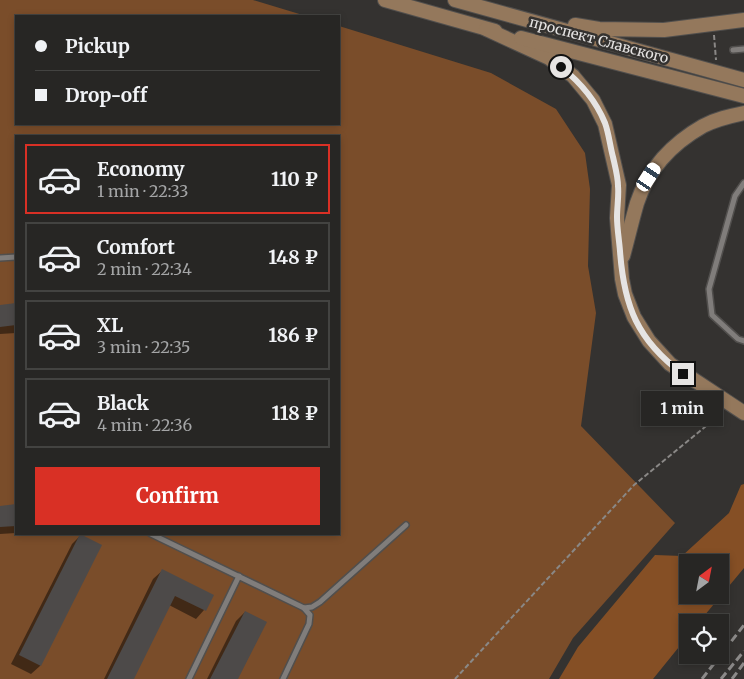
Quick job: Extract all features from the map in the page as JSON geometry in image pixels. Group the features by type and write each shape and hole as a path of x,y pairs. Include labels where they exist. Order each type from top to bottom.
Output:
{"street":[{"name":"проспект Славского","path":"385,0 744,96"},
{"name":"проспект Славского","path":"454,0 744,80"},
{"path":"493,11 599,29 664,30 744,20"},
{"path":"486,28 549,58 573,76 593,100 605,124 618,185 617,218 621,266 625,294 634,317 656,350 670,364 744,413"},
{"path":"621,266 637,202 657,164 687,136 705,125 724,118 744,114"}],"lane":[{"path":"733,50 744,49"},
{"path":"744,183 735,196 709,289 712,315 738,339 744,341"},
{"path":"0,258 15,257"},
{"path":"304,608 312,607 320,602 406,525"},
{"path":"153,535 304,608 310,615 309,624 283,679"},
{"path":"189,679 239,576"}],"path":[{"path":"714,32 717,63"},
{"path":"454,679 634,486 727,408"}],"shaded area":[{"path":"0,0 253,0 303,15 15,15 15,125 340,125 340,26 491,73 556,109 585,153 590,189 588,266 596,313 581,426 675,523 573,638 549,679 0,679"},
{"path":"744,484 744,568 729,586 729,554 684,554 729,513 741,485"},
{"path":"655,555 679,556 679,604 714,604 706,614 679,614 679,647 653,679 559,679 578,647"}],"building":[{"path":"15,303 15,325 0,327 0,305"},
{"path":"15,504 15,526 0,527 0,506"},
{"path":"79,535 102,545 41,666 19,655"},
{"path":"162,569 214,595 206,611 175,596 134,679 107,679"},
{"path":"245,611 267,622 238,679 210,679"}],"railway":[{"path":"702,679 744,625"},
{"path":"721,679 744,651"},
{"path":"732,679 744,663"}],"route":[{"path":"561,67 573,76 593,100 605,124 618,185 617,218 622,279 625,294 634,317 656,350 683,374"}]}
